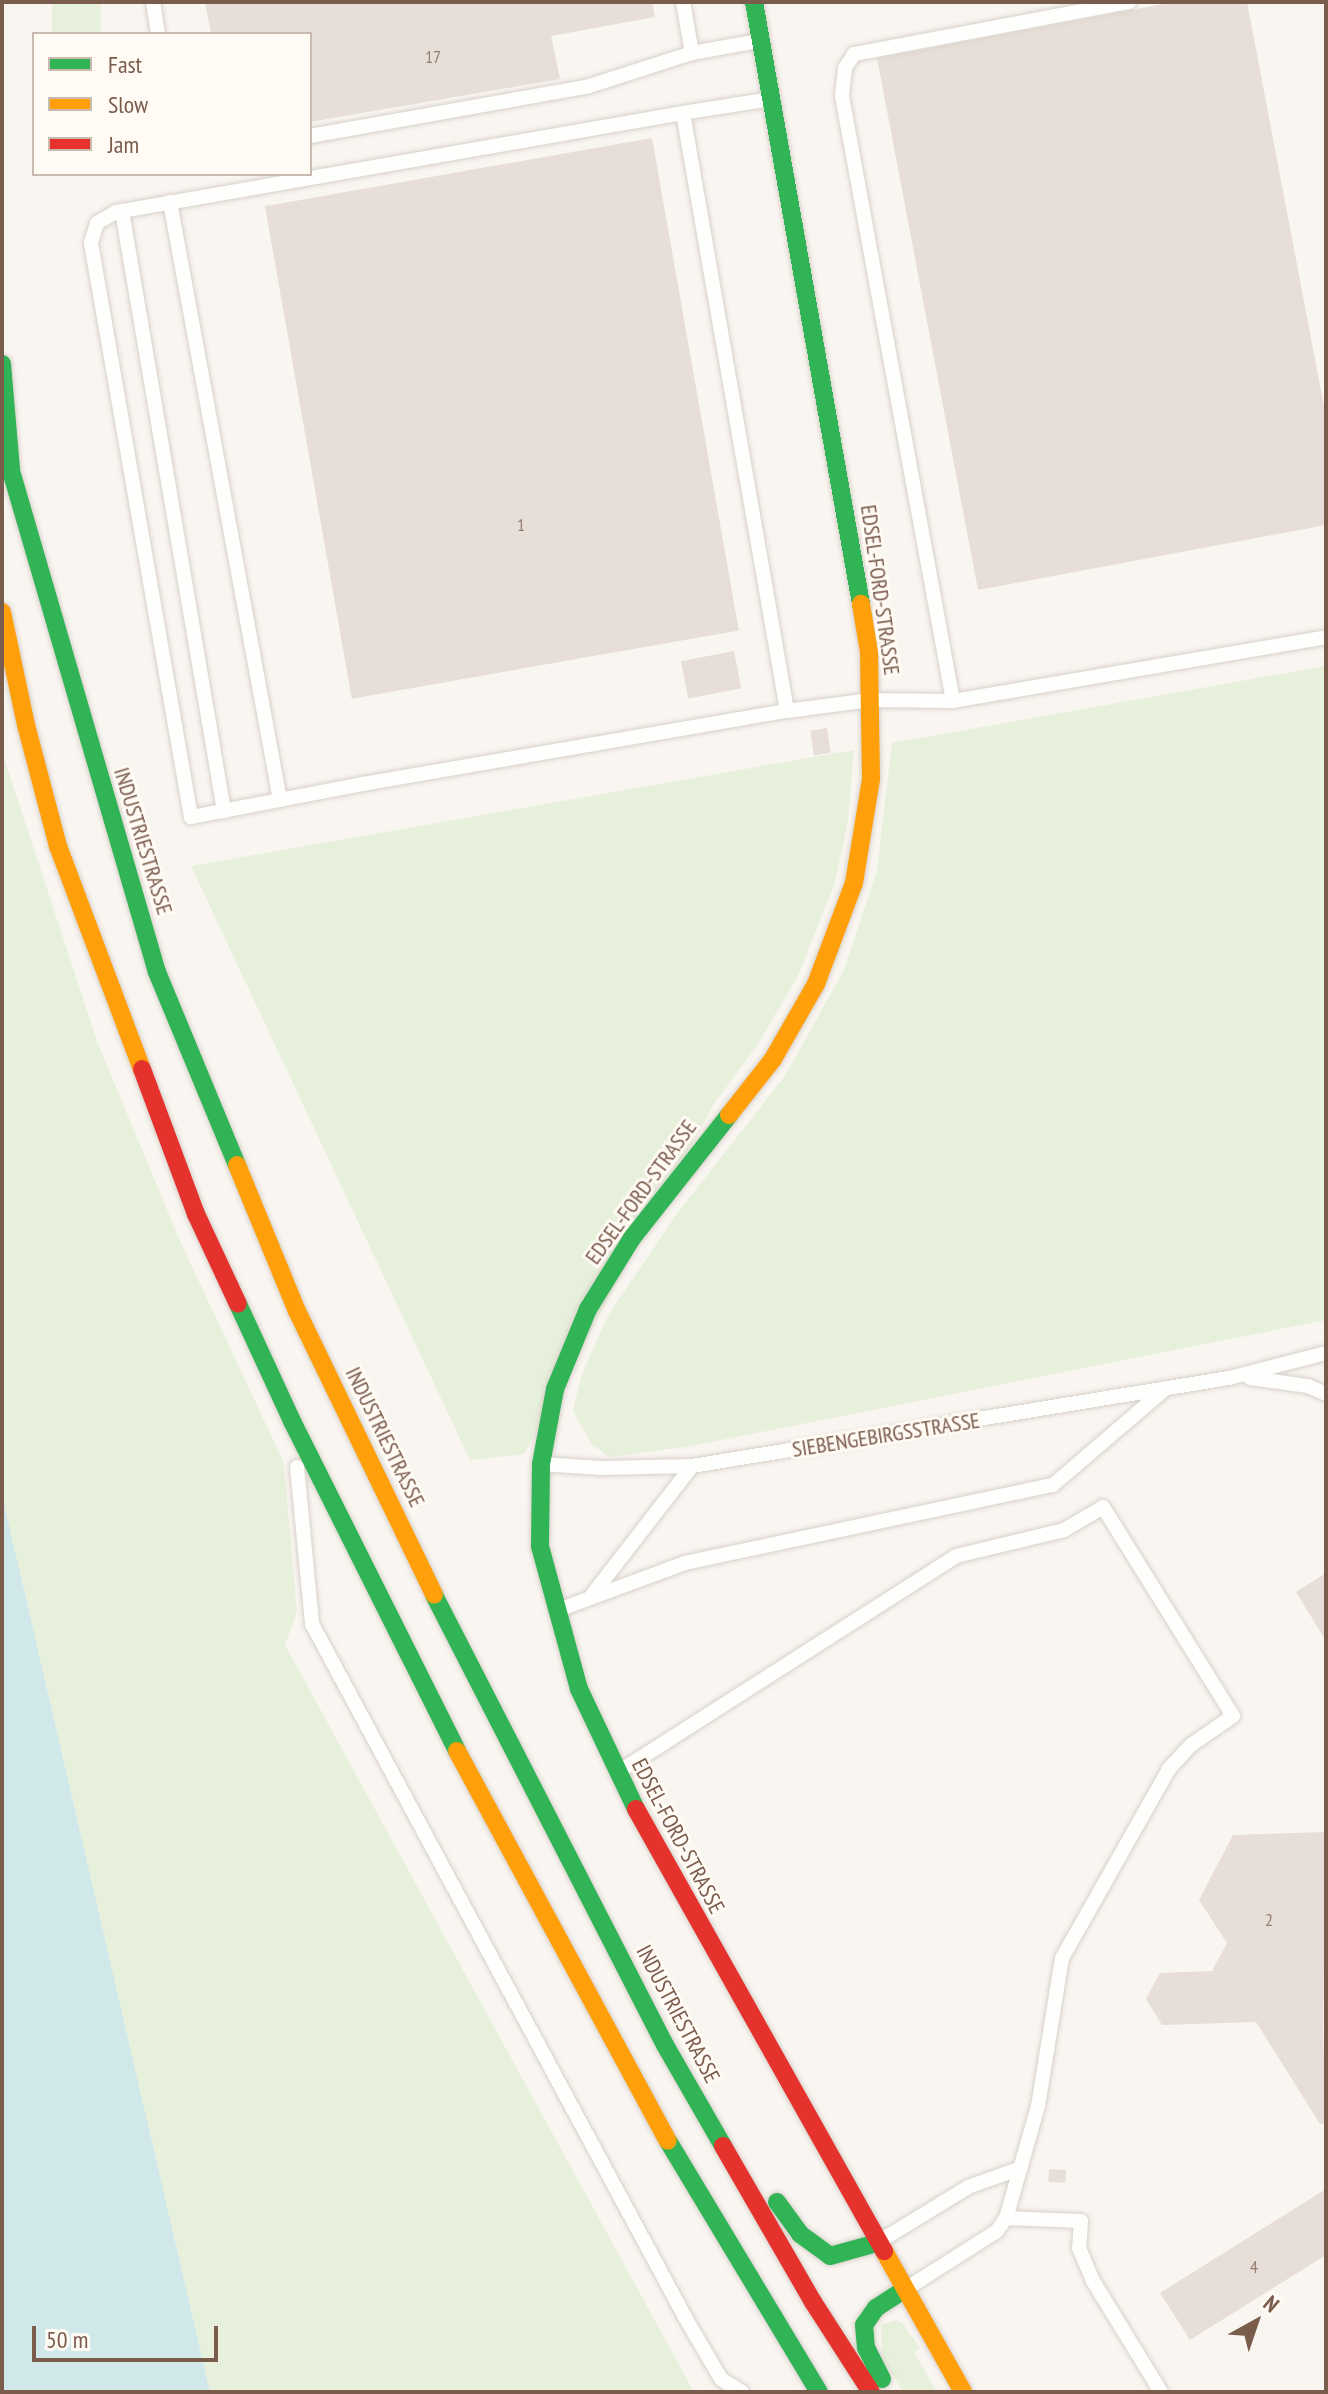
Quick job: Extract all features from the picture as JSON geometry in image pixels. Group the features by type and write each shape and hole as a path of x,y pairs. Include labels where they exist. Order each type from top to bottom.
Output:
{"main road":[{"name":"EDSEL-FORD-STRASSE","path":"754,2 869,652 871,779 854,883 816,984 773,1059 632,1238 588,1309 555,1389 541,1464 540,1546 579,1689 616,1773 963,2392"},
{"path":"2,364 11,477"},
{"name":"INDUSTRIESTRASSE","path":"2,440 157,972 291,1296 455,1639 665,2045 813,2302 871,2392"},
{"path":"2,612 26,725 58,846 196,1214 293,1423 475,1787 652,2114 819,2392"},
{"path":"2,668 26,725"},
{"path":"665,2045 800,2234 830,2256 877,2243"},
{"path":"888,2392 866,2348 864,2325 876,2308 904,2290"}],"lane":[{"path":"153,2 158,32"},
{"path":"683,2 692,53"},
{"path":"953,701 842,96 845,68 854,54 1129,2"},
{"path":"312,136 586,87 692,53 761,40"},
{"path":"772,99 170,202 122,211 97,223 91,243 93,259 191,817 787,711 870,700 953,701 1326,637"},
{"path":"683,113 787,711"},
{"path":"170,202 280,800"},
{"path":"122,211 224,811"},
{"path":"1229,1378 1326,1353"},
{"path":"1229,1378 1264,1377 1308,1386 1326,1394"},
{"name":"SIEBENGEBIRGSSTRASSE","path":"541,1464 601,1468 692,1466 1229,1378"},
{"path":"557,1610 685,1563 1053,1485 1165,1389"},
{"path":"293,1423 312,1624 686,2319 721,2379 742,2392"},
{"path":"592,1595 692,1466"},
{"path":"616,1773 956,1556 1064,1530 1103,1507 1233,1716 1191,1745 1169,1769 1062,1958 1038,2106 1006,2218 997,2231 904,2290"},
{"path":"877,2243 968,2187 1021,2168"},
{"path":"1006,2218 1081,2221 1079,2248 1093,2281 1161,2392"}],"green space":[{"path":"52,2 101,2 101,32 52,32"},
{"path":"1326,666 1326,1320 691,1446 609,1457 591,1443 573,1411 582,1374 609,1314 676,1215 785,1076 845,968 877,870 892,743"},
{"path":"854,750 848,821 835,882 799,974 756,1047 714,1104 524,1454 470,1460 191,866"},
{"path":"2,752 98,1044 180,1241 284,1463 297,1612 285,1645 694,2392 210,2392 2,1495"},
{"path":"896,2320 902,2323 920,2348 914,2352 937,2392 903,2392 882,2357 881,2325"}],"water":[{"path":"2,1495 210,2392 2,2392"}],"building":[{"path":"205,2 652,2 655,17 551,36 560,79 312,122 312,32 211,32"},
{"path":"1174,2 1247,2 1326,417 1326,525 978,590 877,58"},
{"path":"652,138 739,630 352,699 265,206"},
{"path":"734,651 741,688 688,699 681,661"},
{"path":"827,728 831,753 814,755 810,731"},
{"path":"1326,1573 1326,1641 1296,1592"},
{"path":"1326,1832 1323,2030 1326,2123 1320,2124 1256,2022 1162,2025 1146,1999 1160,1973 1212,1971 1227,1943 1199,1900 1233,1835"},
{"path":"1049,2169 1066,2170 1065,2183 1048,2182"},
{"path":"1326,2189 1326,2255 1190,2340 1160,2293"}],"traffic: fast":[{"path":"754,2 861,604"},
{"path":"2,364 11,470"},
{"path":"2,440 157,972 237,1165"},
{"path":"636,1809 579,1689 540,1546 541,1464 555,1389 588,1309 632,1238 729,1115"},
{"path":"238,1304 293,1423 457,1751"},
{"path":"434,1595 665,2045 723,2146"},
{"path":"668,2141 819,2392"},
{"path":"777,2202 800,2234 830,2256 877,2243"},
{"path":"882,2379 866,2348 864,2325 876,2308 904,2290"}],"traffic: slow":[{"path":"729,1115 773,1059 816,984 854,883 871,779 869,652 861,604"},
{"path":"2,612 26,725 58,846 142,1069"},
{"path":"237,1165 297,1311 434,1595"},
{"path":"457,1751 668,2141"},
{"path":"884,2251 963,2392"}],"traffic: jam":[{"path":"142,1069 196,1214 238,1304"},
{"path":"636,1809 884,2251"},
{"path":"723,2146 813,2302 871,2392"}]}
